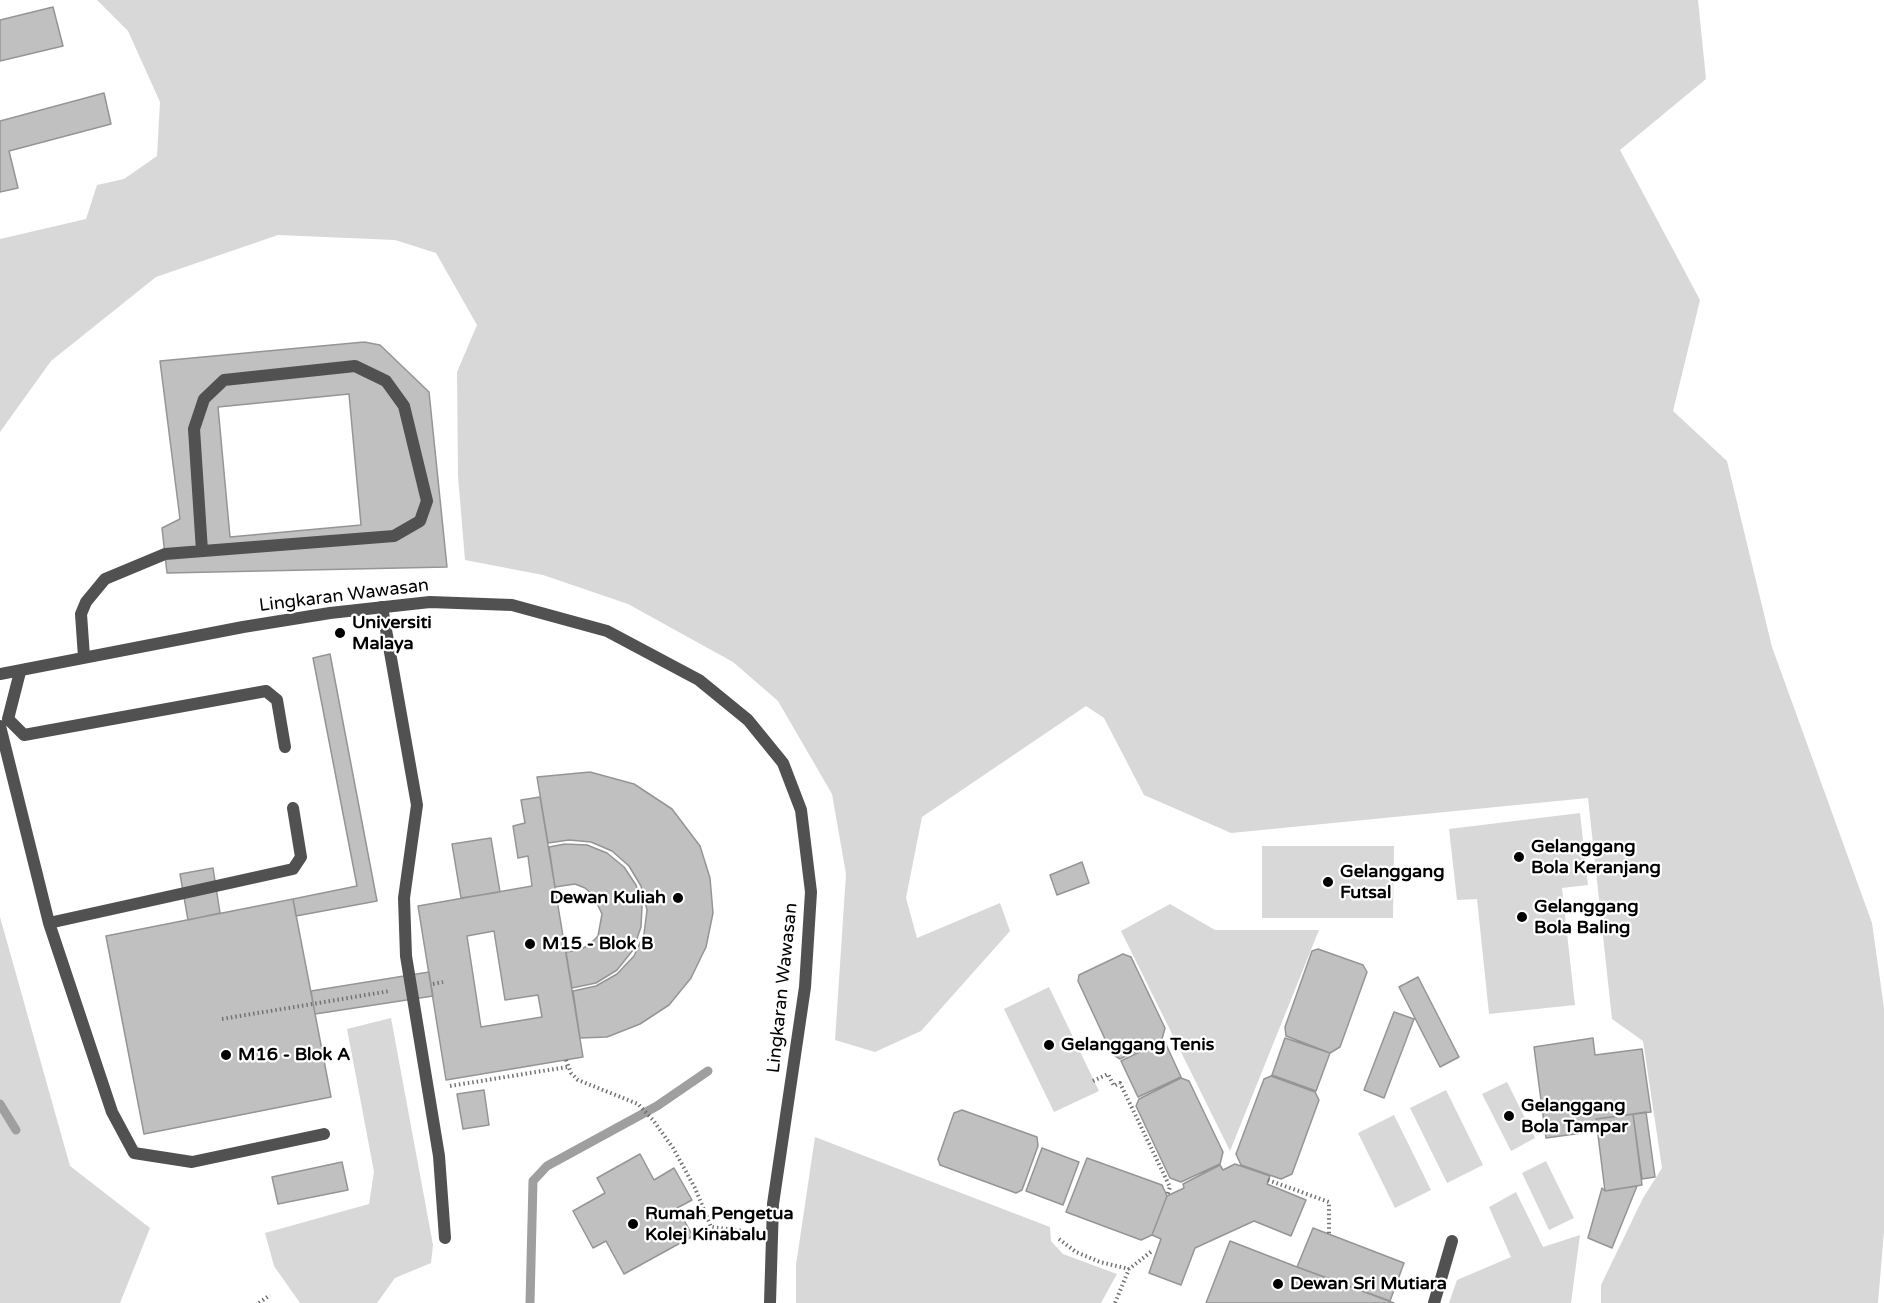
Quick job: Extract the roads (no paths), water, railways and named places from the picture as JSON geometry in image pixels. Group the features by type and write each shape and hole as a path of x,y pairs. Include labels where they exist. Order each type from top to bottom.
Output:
{"street":[{"path":"84,657 81,614 86,602 105,579 165,554 394,536 420,521 427,501 407,417 404,406 386,381 355,366 224,380 204,399 194,429 202,551"},
{"name":"Lingkaran Wawasan","path":"0,674 20,672 84,657 243,627 430,602 512,604 607,631 699,680 748,720 783,763 801,810 811,892 805,987 773,1204 771,1303"},
{"path":"382,607 417,805 404,898 405,944 439,1156 445,1238"},
{"path":"20,672 8,719 24,735 266,691 277,700 285,747"},
{"path":"0,726 49,923 112,1112 134,1154 192,1162 324,1134"},
{"path":"49,923 293,869 301,857 293,808"},
{"path":"1434,1303 1452,1241"}],"waterway":[{"path":"530,1303 533,1181 547,1166 657,1106 708,1071"},
{"path":"0,1104 16,1130"}],"place":[{"name":"Universiti Malaya","path":"340,633"},
{"name":"Gelanggang Bola Keranjang","path":"1519,857"},
{"name":"Gelanggang Futsal","path":"1328,882"},
{"name":"Dewan Kuliah","path":"678,898"},
{"name":"Gelanggang Bola Baling","path":"1522,917"},
{"name":"M15 - Blok B","path":"530,944"},
{"name":"Gelanggang Tenis","path":"1049,1045"},
{"name":"M16 - Blok A","path":"226,1055"},
{"name":"Gelanggang Bola Tampar","path":"1509,1116"},
{"name":"Rumah Pengetua Kolej Kinabalu","path":"633,1224"},
{"name":"Dewan Sri Mutiara","path":"1278,1284"}]}
